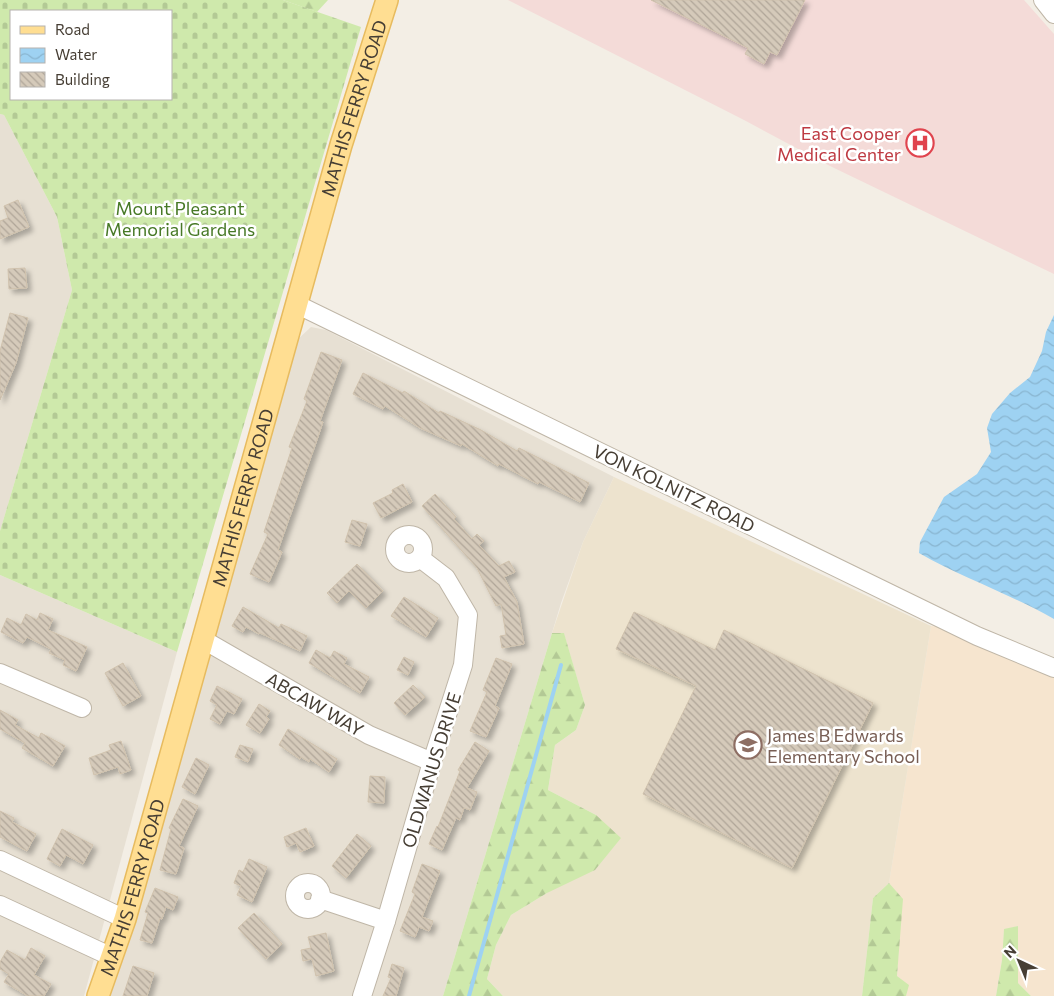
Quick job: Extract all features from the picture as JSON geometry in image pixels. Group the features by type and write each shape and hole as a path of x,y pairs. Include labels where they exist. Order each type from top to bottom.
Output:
{"main road":[{"name":"MATHIS FERRY ROAD","path":"98,996 125,919 341,145 387,0"}],"street":[{"path":"1042,0 1054,14"},
{"name":"VON KOLNITZ ROAD","path":"296,304 977,636 1054,668"},
{"name":"OLDWANUS DRIVE","path":"362,996 463,665 468,615 446,578 420,558"},
{"name":"ABCAW WAY","path":"202,639 370,735 432,762"},
{"path":"0,673 82,708"},
{"path":"0,860 125,919"},
{"path":"320,899 386,921"},
{"path":"0,905 112,957"}],"shaded area":[{"name":"East Cooper Medical Center","path":"508,0 1024,0 1054,34 1054,274 830,166"},
{"path":"0,114 4,115 57,217 72,290 0,531"},
{"path":"311,327 326,330 614,477 583,542 561,603 443,996 109,996 289,362 296,341"},
{"path":"614,477 931,626 889,883 873,898 862,996 503,996 487,979 496,945 511,915 547,893 596,815 548,790 555,745 576,730 585,705 564,634 552,633 583,542"},
{"path":"0,575 177,652 84,996 0,996"},
{"path":"931,626 942,627 1054,674 1054,996 1031,996 1018,983 1018,926 1004,930 1002,960 996,996 906,996 908,985 897,976 902,899 889,883"}],"green space":[{"name":"Mount Pleasant Memorial Gardens","path":"0,0 283,0 361,27 177,652 0,575 0,531 72,290 57,217 4,115 0,114"},
{"path":"283,0 328,0 317,12"},
{"path":"552,633 564,633 585,705 576,730 555,745 548,790 596,815 621,838 595,870 547,893 511,915 496,945 487,979 503,996 443,996"},
{"path":"889,883 903,899 897,976 909,985 906,996 862,996 873,898"},
{"path":"1018,926 1018,983 1031,996 996,996 1002,960 1004,929"}],"water":[{"path":"1054,315 1054,619 919,553 920,542 944,497 977,474 991,452 987,428 992,414 1010,393 1030,377 1042,351 1046,332"}],"building":[{"path":"651,0 805,0 777,55 770,52 764,64 745,54 748,48"},
{"path":"18,200 29,227 0,239 0,221 8,218 4,206"},
{"path":"25,268 27,288 9,289 8,269"},
{"path":"10,313 28,318 16,363 0,400 0,351"},
{"path":"321,352 342,360 320,421 323,422 318,437 278,550 282,552 269,582 250,574 268,534 264,532 292,448 289,447 307,401 304,399"},
{"path":"363,373 403,393 404,391 439,413 440,411 481,430 517,451 519,448 589,483 580,502 539,482 538,484 499,464 498,466 462,444 461,446 420,428 385,406 383,409 353,394"},
{"path":"403,484 412,502 381,518 373,503 393,493 392,490"},
{"path":"435,494 456,517 454,519 472,539 477,534 484,541 479,545 499,566 509,561 515,572 504,577 517,602 524,644 502,648 500,636 506,635 501,604 496,606 477,568 422,506"},
{"path":"352,520 367,524 360,546 345,542"},
{"path":"357,564 383,591 366,608 349,591 337,603 327,593"},
{"path":"404,597 438,618 426,637 391,616"},
{"path":"243,607 279,628 281,624 307,636 300,651 246,627 243,632 232,626"},
{"path":"634,612 715,650 724,630 873,703 792,868 643,794 696,686 616,649"},
{"path":"40,613 53,619 48,630 87,647 76,671 63,665 65,660 49,653 51,649 27,637 23,643 1,632 7,618 21,625 26,614 37,620"},
{"path":"316,650 330,658 334,651 347,658 344,664 369,677 360,693 309,663"},
{"path":"404,657 414,662 408,675 397,670"},
{"path":"496,658 512,664 495,706 499,708 486,737 470,731 487,692 483,690"},
{"path":"123,663 141,696 123,706 105,673"},
{"path":"413,685 425,697 405,715 394,703"},
{"path":"217,686 242,699 234,714 227,711 220,724 210,719 217,705 210,701"},
{"path":"259,704 270,711 266,717 269,719 260,733 246,725"},
{"path":"0,710 18,720 15,725 39,738 41,733 65,746 53,766 22,748 25,743 0,729"},
{"path":"288,729 337,759 329,772 310,759 309,762 301,757 300,759 279,745"},
{"path":"121,741 131,770 120,774 118,767 94,775 89,758 111,750 109,745"},
{"path":"475,742 489,751 467,788 477,792 470,810 464,808 460,820 456,818 442,850 429,844 438,827 460,771 458,770"},
{"path":"240,745 253,749 248,762 235,757"},
{"path":"196,758 209,765 195,794 182,787"},
{"path":"370,776 385,777 384,803 368,802"},
{"path":"183,799 198,806 179,846 184,848 176,874 160,870 171,829 169,828"},
{"path":"0,811 14,818 12,822 36,834 27,851 0,837"},
{"path":"306,828 314,846 300,852 296,843 287,847 284,837"},
{"path":"62,829 93,845 83,864 66,855 60,866 47,859"},
{"path":"357,834 371,846 346,878 332,866"},
{"path":"249,859 267,867 252,902 237,895 241,886 234,883 239,870 243,872"},
{"path":"422,864 440,871 422,917 433,921 429,931 419,927 415,937 400,931 415,894 412,892"},
{"path":"155,888 178,897 173,910 166,907 162,919 160,918 152,943 140,940 148,913 145,912"},
{"path":"254,913 282,944 266,959 238,928"},
{"path":"326,933 334,971 316,976 312,959 303,961 301,950 311,948 308,937"},
{"path":"31,948 45,956 34,975 51,984 44,996 28,996 4,982 9,974 0,969 0,962 7,950 25,960"},
{"path":"392,964 404,968 396,996 383,996 391,978 388,977"},
{"path":"133,966 154,973 147,996 123,996"}],"waterway":[{"path":"469,996 561,665"}],"place":[{"name":"East Cooper Medical Center","path":"920,143"},
{"name":"James B Edwards Elementary School","path":"748,745"}]}
